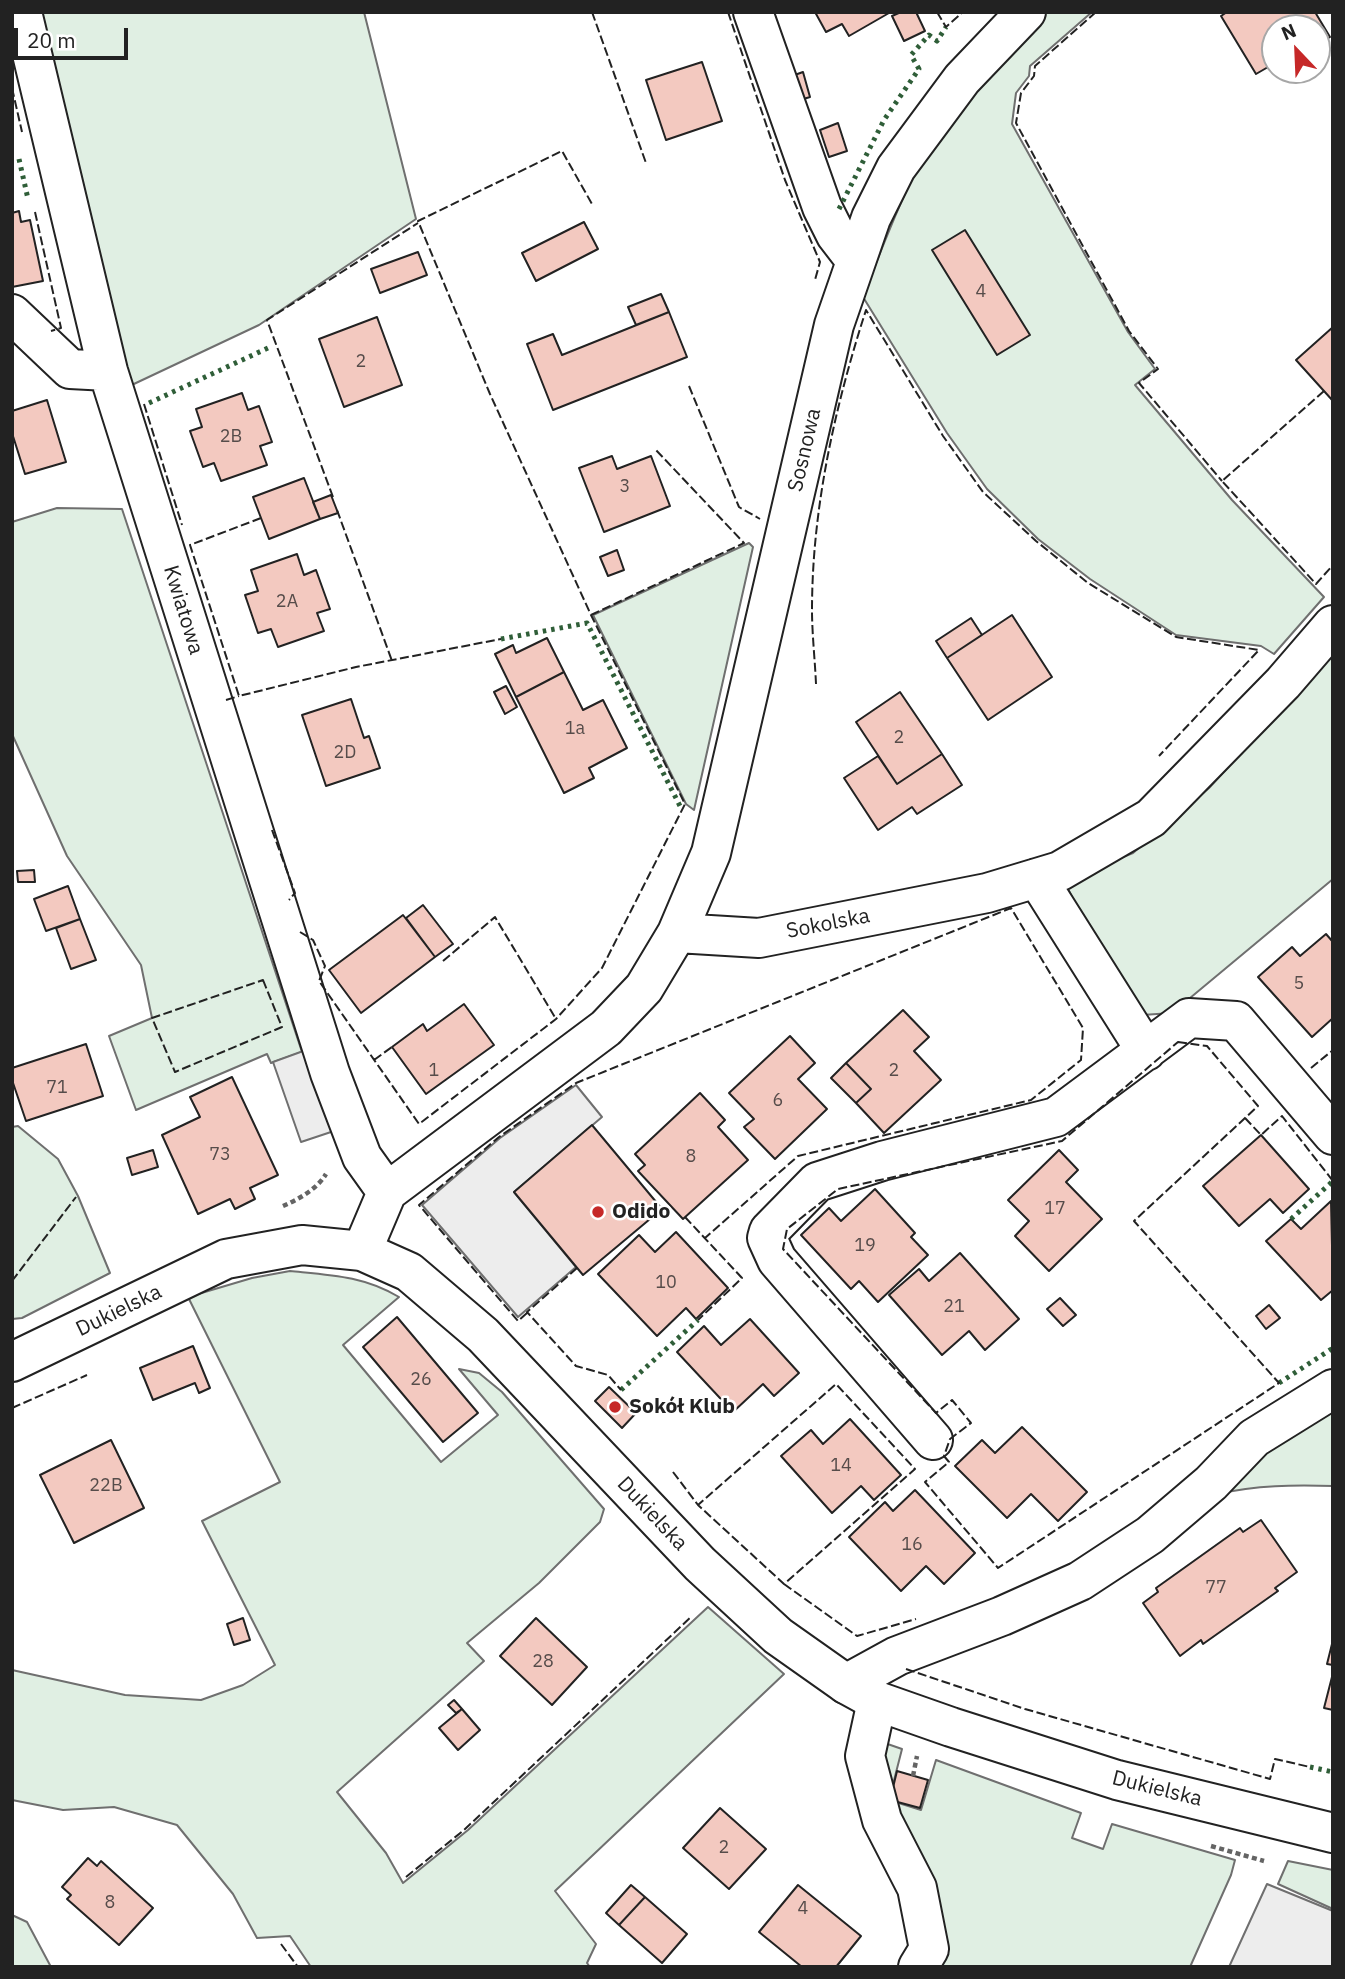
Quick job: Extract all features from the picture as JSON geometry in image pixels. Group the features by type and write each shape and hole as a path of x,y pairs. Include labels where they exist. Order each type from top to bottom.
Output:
{"street":[{"name":"Kwiatowa","path":"22,12 108,371 330,1073 362,1157 387,1192"},
{"path":"753,12 822,208 836,235 856,261"},
{"name":"Sosnowa","path":"677,933 714,841 834,325 871,218 896,168 962,79 1026,12"},
{"path":"12,314 70,369 108,371"},
{"name":"Sokolska","path":"677,933 759,938 987,893 1060,871 1151,818 1283,683 1333,625"},
{"path":"1037,878 1146,1051"},
{"path":"362,1251 387,1192 610,1025 644,988 677,933"},
{"path":"933,1440 777,1260 767,1238 769,1231 817,1182 882,1161 1056,1117 1189,1018 1236,1021 1333,1135"},
{"name":"Dukielska","path":"12,1362 226,1259 302,1245 362,1251 409,1272 483,1335 700,1564 778,1636 861,1692 951,1727 1117,1780 1333,1833"},
{"path":"918,1967 929,1949 917,1888 882,1819 864,1756 861,1692 897,1656 1002,1616 1080,1581 1150,1535 1211,1483 1254,1438 1333,1389"}],"path":[{"path":"913,1776 918,1747"}],"green space":[{"path":"25,12 364,12 416,219 259,325 119,391"},
{"path":"1044,12 1092,12 1030,66 1029,76 1016,93 1012,124 1128,332 1155,369 1135,385 1232,500 1324,597 1274,654 1261,646 1176,635 1090,579 1038,539 987,489 947,433 863,297 917,168 946,120 962,99"},
{"path":"57,508 122,509 302,1052 271,1063 267,1054 136,1110 109,1036 152,1018 141,965 67,856 12,734 12,522"},
{"path":"749,543 753,547 694,810 686,804 593,615"},
{"path":"1333,634 1333,879 1172,1013 1142,1015 1129,1010 1064,881 1133,853 1209,788 1314,673"},
{"path":"18,1126 58,1159 78,1196 110,1273 22,1318 12,1319 12,1127"},
{"path":"290,1271 333,1275 360,1281 399,1297 343,1345 441,1462 498,1415 459,1369 479,1373 502,1392 604,1509 600,1522 539,1583 467,1643 484,1661 337,1792 386,1853 403,1883 468,1830 708,1607 784,1674 555,1891 596,1944 587,1963 590,1967 311,1967 290,1936 257,1938 233,1894 177,1825 114,1807 63,1810 12,1800 12,1670 125,1695 201,1700 243,1685 275,1665 202,1521 280,1482 188,1297 252,1278"},
{"path":"1333,1403 1333,1486 1275,1486 1218,1494 1234,1464"},
{"path":"876,1740 902,1749 889,1800 921,1810 936,1760 1081,1813 1072,1838 1103,1849 1112,1824 1235,1860 1231,1875 1190,1967 936,1967 919,1885 874,1779 869,1757"},
{"path":"1288,1861 1333,1870 1333,1909 1278,1884"},
{"path":"12,1915 27,1922 51,1967 12,1967"}],"shaded area":[{"path":"306,1050 334,1131 301,1142 273,1062"},
{"path":"576,1085 602,1117 514,1192 576,1267 518,1317 422,1205 500,1138"},
{"path":"1267,1884 1333,1911 1333,1967 1229,1967"}],"building":[{"path":"815,12 889,13 849,36 842,24 826,32"},
{"path":"901,12 916,12 925,31 904,41 892,16"},
{"path":"1227,12 1316,14 1261,14 1261,71 1256,74 1221,16"},
{"path":"702,62 722,121 666,140 646,80"},
{"path":"803,72 810,97 797,101 789,77"},
{"path":"838,123 847,151 829,157 820,130"},
{"path":"19,211 21,222 30,220 43,281 12,287 12,213"},
{"path":"584,222 598,249 536,281 522,253"},
{"path":"965,230 1030,335 997,355 932,250"},
{"path":"418,252 427,275 380,293 371,269"},
{"path":"661,294 669,312 636,325 628,307"},
{"path":"669,312 687,357 553,410 527,344 553,334 562,355"},
{"path":"377,317 402,385 344,407 319,339"},
{"path":"1333,327 1333,401 1296,360"},
{"path":"242,393 248,410 259,406 272,442 260,446 267,465 221,481 214,463 203,467 190,431 202,427 196,409"},
{"path":"47,400 66,462 25,474 12,433 12,411"},
{"path":"612,456 617,469 651,456 670,506 604,532 579,468"},
{"path":"304,478 320,519 269,539 253,497"},
{"path":"331,495 338,513 320,519 313,502"},
{"path":"617,550 624,570 608,576 600,557"},
{"path":"297,554 304,575 316,570 330,609 317,613 324,631 278,647 271,629 258,633 245,595 258,591 251,570"},
{"path":"1012,615 1052,677 988,720 947,658"},
{"path":"971,618 982,635 947,658 936,641"},
{"path":"547,638 564,672 516,697 495,654 513,645 516,653"},
{"path":"564,672 583,710 603,700 627,748 589,768 594,778 564,793 516,697"},
{"path":"506,686 517,707 505,714 494,692"},
{"path":"900,692 942,754 897,784 856,722"},
{"path":"351,699 364,738 369,736 380,768 326,786 302,715"},
{"path":"942,754 962,785 917,814 912,807 878,830 844,778 878,756 897,784"},
{"path":"34,870 35,882 18,882 17,871"},
{"path":"68,886 80,919 46,931 34,899"},
{"path":"423,905 453,944 435,957 406,918"},
{"path":"403,915 435,957 361,1013 329,970"},
{"path":"80,919 96,960 71,969 56,928"},
{"path":"1326,934 1333,942 1333,1018 1312,1037 1258,977 1292,947 1300,956"},
{"path":"464,1004 494,1045 426,1094 392,1047 423,1024 427,1031"},
{"path":"903,1010 929,1037 914,1051 941,1080 884,1133 856,1103 871,1089 846,1063"},
{"path":"790,1036 815,1063 798,1079 827,1109 775,1159 744,1127 754,1119 729,1093"},
{"path":"86,1044 103,1096 26,1121 12,1080 12,1068"},
{"path":"846,1063 871,1089 856,1103 831,1078"},
{"path":"232,1077 278,1175 250,1188 255,1199 235,1209 230,1199 198,1214 162,1135 200,1117 190,1097"},
{"path":"700,1093 725,1120 718,1127 748,1160 683,1219 638,1171 645,1165 635,1154"},
{"path":"592,1125 662,1209 583,1275 514,1192"},
{"path":"1261,1135 1309,1189 1283,1213 1270,1199 1239,1226 1203,1186"},
{"path":"153,1150 158,1167 132,1175 127,1158"},
{"path":"1059,1150 1078,1170 1066,1182 1102,1219 1049,1271 1015,1236 1029,1221 1008,1200"},
{"path":"875,1189 915,1233 911,1237 928,1255 878,1302 859,1281 851,1289 801,1235 829,1208 841,1221"},
{"path":"1331,1201 1333,1290 1321,1300 1266,1241 1291,1219 1301,1229"},
{"path":"676,1232 728,1288 696,1319 686,1308 657,1336 598,1274 639,1235 655,1252"},
{"path":"960,1253 1019,1319 985,1350 969,1331 942,1355 889,1295 919,1269 929,1281"},
{"path":"1060,1298 1076,1315 1063,1326 1047,1309"},
{"path":"1269,1305 1280,1318 1266,1329 1256,1316"},
{"path":"397,1317 478,1413 443,1442 363,1347"},
{"path":"750,1319 799,1373 774,1396 763,1384 733,1412 677,1352 704,1326 721,1345"},
{"path":"193,1346 210,1388 199,1393 195,1383 153,1400 140,1368"},
{"name":"Sokół Klub","path":"609,1387 636,1413 622,1428 595,1401"},
{"path":"850,1419 901,1475 874,1500 861,1486 832,1513 781,1456 811,1430 823,1444"},
{"path":"1022,1427 1087,1492 1058,1521 1031,1494 1007,1518 955,1466 982,1440 995,1453"},
{"path":"111,1440 144,1508 74,1543 40,1475"},
{"path":"915,1490 975,1553 944,1584 926,1566 901,1591 849,1537 885,1502 893,1511"},
{"path":"1261,1520 1297,1572 1275,1588 1278,1591 1203,1644 1201,1640 1180,1656 1143,1603 1158,1592 1156,1588 1240,1528 1243,1532"},
{"path":"243,1618 250,1640 234,1645 227,1624"},
{"path":"536,1618 587,1667 552,1705 500,1656"},
{"path":"1333,1640 1333,1665 1327,1664"},
{"path":"1333,1673 1333,1710 1324,1708"},
{"path":"454,1700 462,1709 456,1713 448,1705"},
{"path":"462,1709 480,1730 458,1750 439,1728"},
{"path":"897,1771 928,1780 920,1808 890,1800"},
{"path":"720,1808 766,1849 729,1889 683,1848"},
{"path":"88,1858 97,1866 101,1861 153,1908 119,1945 67,1899 71,1895 62,1887"},
{"path":"631,1885 645,1897 619,1925 606,1913"},
{"path":"798,1885 861,1936 836,1967 802,1967 759,1932"},
{"path":"645,1897 687,1934 662,1963 619,1925"}],"hedge":[{"path":"839,209 884,120 919,69 911,55 929,35 937,41 946,27"},
{"path":"19,159 28,199"},
{"path":"149,403 268,348"},
{"path":"501,639 587,623 680,806"},
{"path":"1291,1219 1333,1181"},
{"path":"621,1390 698,1320"},
{"path":"1279,1383 1333,1348"},
{"path":"1310,1767 1333,1772"}],"fence":[{"path":"592,12 646,163"},
{"path":"728,12 785,180 820,262 815,280"},
{"path":"937,12 946,27 963,12"},
{"path":"1096,12 1035,66 1034,76 1021,93 1016,123 1129,331 1158,369 1139,383 1222,481"},
{"path":"12,88 22,132"},
{"path":"300,932 313,940 325,966 319,981 419,1124 556,1019 602,968 685,804 591,615 490,394 418,221 562,151 592,204"},
{"path":"35,212 61,328 51,331"},
{"path":"333,497 267,320 418,223"},
{"path":"816,684 813,572 821,496 835,420 866,310 943,436 983,492 1036,541 1088,583 1176,637 1259,650 1159,756"},
{"path":"689,386 739,507 760,519"},
{"path":"1324,391 1222,481 1316,584 1333,565"},
{"path":"144,404 182,525"},
{"path":"591,615 744,543 655,449"},
{"path":"337,510 392,661"},
{"path":"261,518 190,545 239,696 356,667 501,639"},
{"path":"226,700 239,696"},
{"path":"272,830 295,893 289,900"},
{"path":"527,1313 518,1321 419,1205 499,1137 576,1083 1011,908 1083,1028 1081,1060 1031,1100 798,1156 705,1238"},
{"path":"443,961 495,917 556,1019"},
{"path":"263,980 282,1027 175,1072 152,1018 263,980"},
{"path":"1178,1042 1207,1046 1258,1106 1134,1221 1279,1383 998,1568 925,1482 949,1462 944,1456 950,1439 971,1423 952,1400 936,1413 783,1249 787,1229 838,1189 1062,1141 1178,1042"},
{"path":"374,1060 392,1047"},
{"path":"1311,1068 1333,1050"},
{"path":"1245,1118 1261,1135 1282,1116 1333,1181"},
{"path":"12,1281 76,1197"},
{"path":"685,1217 742,1278 698,1320"},
{"path":"577,1268 527,1312 576,1366 608,1375 621,1390"},
{"path":"12,1408 87,1375"},
{"path":"673,1472 698,1505 784,1584 915,1469 836,1384 698,1505"},
{"path":"784,1584 857,1636 916,1619"},
{"path":"406,1877 464,1830 692,1616"},
{"path":"906,1669 1025,1709 1270,1779 1275,1759 1310,1767"},
{"path":"281,1944 298,1967"}],"place":[{"name":"Odido","path":"598,1212"},
{"name":"Sokół Klub","path":"615,1407"}]}
